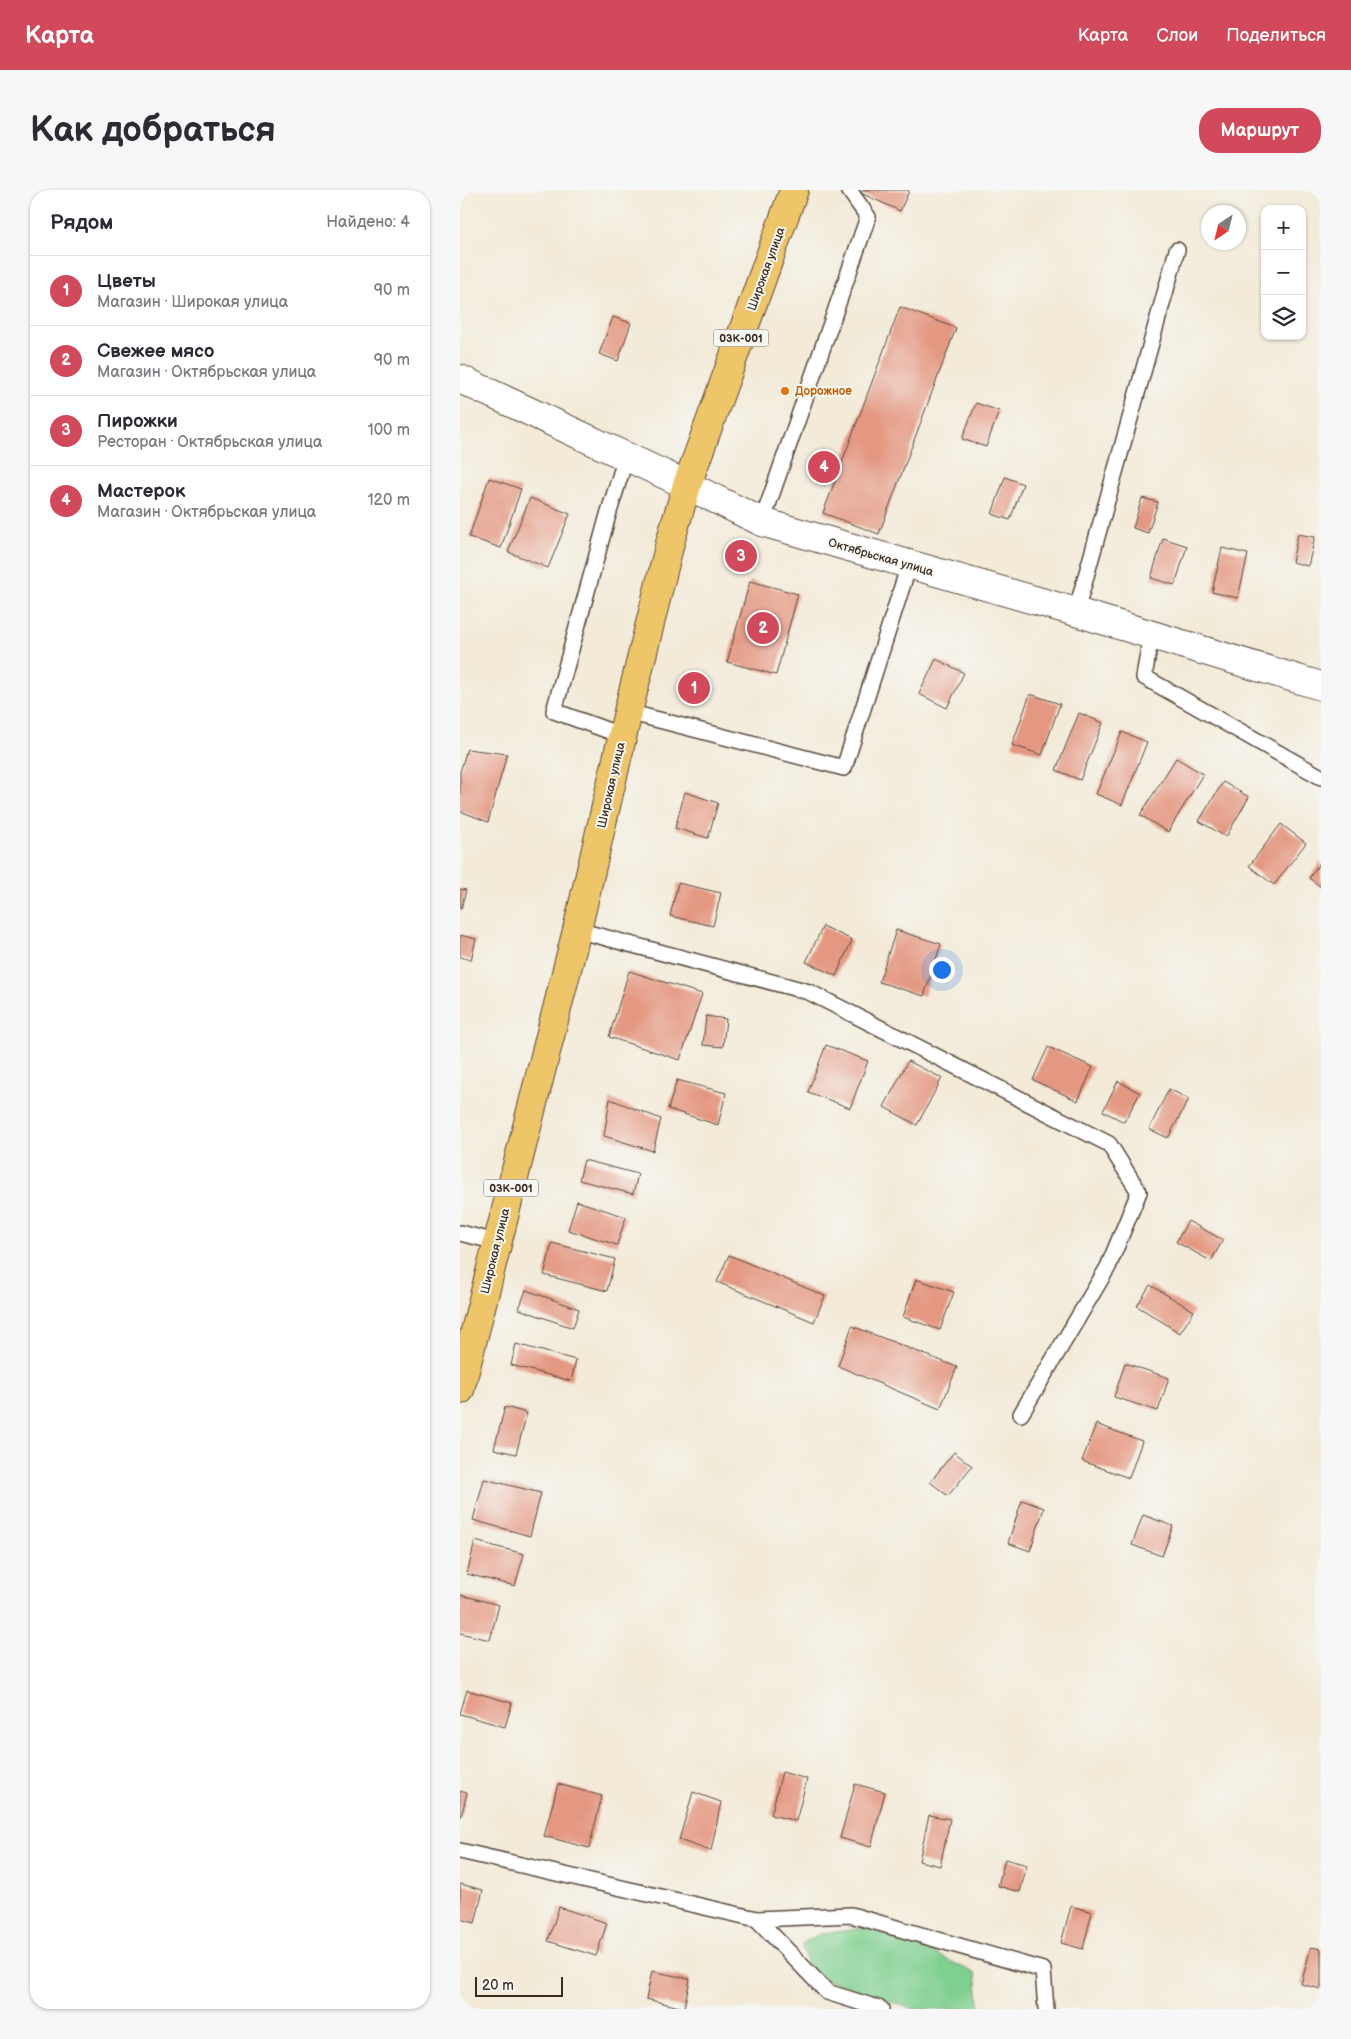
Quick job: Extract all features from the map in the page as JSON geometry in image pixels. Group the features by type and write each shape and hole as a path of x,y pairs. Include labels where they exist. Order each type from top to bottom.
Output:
{"main road":[{"name":"Широкая улица","path":"460,1390 577,930 671,539 687,485 794,190"}],"street":[{"name":"Октябрьская улица","path":"460,379 762,522 1076,612 1321,686"}],"lane":[{"path":"762,522 868,217 849,190"},
{"path":"1076,612 1177,250"},
{"path":"626,457 554,711 844,768 908,565"},
{"path":"1151,635 1144,677 1321,777"},
{"path":"577,930 809,992 1109,1144 1139,1192 1108,1267 1021,1414"},
{"path":"460,1233 497,1242"},
{"path":"460,1851 757,1920 851,1915 1043,1970 1046,2009"},
{"path":"757,1920 827,1992 881,2009"}],"green space":[{"path":"880,1926 976,1974 980,2009 912,2009 810,1974 801,1944 820,1934"}],"building":[{"path":"863,190 909,191 900,211 861,193"},
{"path":"900,307 956,328 879,534 823,513"},
{"path":"613,317 631,323 618,361 599,354"},
{"path":"976,403 999,411 986,447 962,439"},
{"path":"1005,477 1023,484 1010,520 992,514"},
{"path":"489,478 521,489 501,548 469,537"},
{"path":"530,498 570,514 548,568 508,552"},
{"path":"1142,498 1158,502 1148,533 1133,528"},
{"path":"1298,534 1315,537 1308,566 1292,562"},
{"path":"1163,538 1187,546 1175,585 1151,578"},
{"path":"1222,548 1248,554 1238,598 1212,592"},
{"path":"750,581 798,594 776,675 727,662"},
{"path":"936,659 964,673 947,708 919,694"},
{"path":"1030,694 1060,704 1042,755 1012,745"},
{"path":"1079,713 1103,723 1080,780 1056,770"},
{"path":"1122,732 1147,742 1122,805 1096,794"},
{"path":"467,749 507,754 488,822 460,811 460,772"},
{"path":"1176,758 1203,774 1168,832 1140,815"},
{"path":"1223,782 1249,797 1226,837 1199,821"},
{"path":"685,792 718,803 708,838 675,828"},
{"path":"1281,824 1306,843 1274,885 1249,866"},
{"path":"1321,861 1321,887 1309,878"},
{"path":"678,883 721,893 713,926 670,916"},
{"path":"460,889 466,890 461,909 460,909"},
{"path":"823,926 852,940 836,976 806,962"},
{"path":"896,930 941,944 924,996 879,982"},
{"path":"460,935 476,939 471,960 460,957"},
{"path":"629,971 702,994 680,1060 609,1037"},
{"path":"706,1016 726,1019 723,1047 703,1045"},
{"path":"826,1045 868,1061 850,1108 808,1092"},
{"path":"1048,1047 1093,1067 1078,1101 1033,1080"},
{"path":"908,1061 942,1078 917,1125 884,1107"},
{"path":"677,1080 726,1093 718,1125 668,1109"},
{"path":"1118,1081 1140,1093 1124,1122 1103,1111"},
{"path":"1169,1089 1189,1099 1168,1138 1149,1129"},
{"path":"610,1099 661,1119 653,1151 604,1136"},
{"path":"584,1160 638,1174 633,1194 579,1180"},
{"path":"577,1201 626,1217 617,1245 568,1230"},
{"path":"1188,1221 1223,1240 1211,1261 1176,1242"},
{"path":"552,1243 615,1259 607,1291 544,1275"},
{"path":"729,1255 825,1296 814,1322 717,1282"},
{"path":"916,1279 954,1292 940,1330 903,1317"},
{"path":"1150,1285 1194,1311 1180,1333 1137,1306"},
{"path":"526,1290 579,1309 573,1328 519,1309"},
{"path":"852,1326 957,1367 940,1409 838,1366"},
{"path":"516,1344 576,1360 571,1381 511,1365"},
{"path":"1125,1363 1169,1378 1158,1411 1114,1397"},
{"path":"505,1407 527,1413 516,1454 494,1449"},
{"path":"1096,1424 1142,1441 1129,1478 1082,1461"},
{"path":"954,1452 972,1466 948,1496 930,1482"},
{"path":"484,1479 541,1493 530,1536 473,1520"},
{"path":"1022,1500 1044,1508 1030,1551 1008,1543"},
{"path":"1143,1515 1173,1526 1162,1556 1132,1545"},
{"path":"475,1541 524,1554 515,1586 467,1574"},
{"path":"461,1595 499,1605 490,1640 460,1633"},
{"path":"467,1690 512,1703 505,1727 460,1714"},
{"path":"782,1772 807,1779 796,1821 771,1815"},
{"path":"558,1784 602,1796 589,1848 544,1836"},
{"path":"855,1784 885,1792 871,1847 840,1838"},
{"path":"460,1791 467,1793 461,1817 460,1817"},
{"path":"693,1792 721,1802 711,1851 679,1840"},
{"path":"929,1815 950,1819 940,1866 919,1861"},
{"path":"1005,1859 1027,1865 1020,1892 998,1886"},
{"path":"460,1884 483,1890 475,1923 460,1919"},
{"path":"1071,1906 1092,1912 1083,1949 1061,1943"},
{"path":"559,1907 607,1923 596,1956 548,1941"},
{"path":"1311,1947 1321,1949 1321,1989 1301,1984"},
{"path":"652,1971 690,1979 684,2008 646,1999"}],"place":[{"name":"Дорожное","path":"785,391"},
{"name":"Мастерок","path":"824,467"},
{"name":"Пирожки","path":"741,556"},
{"name":"Свежее мясо","path":"763,628"},
{"name":"Цветы","path":"694,688"}]}
